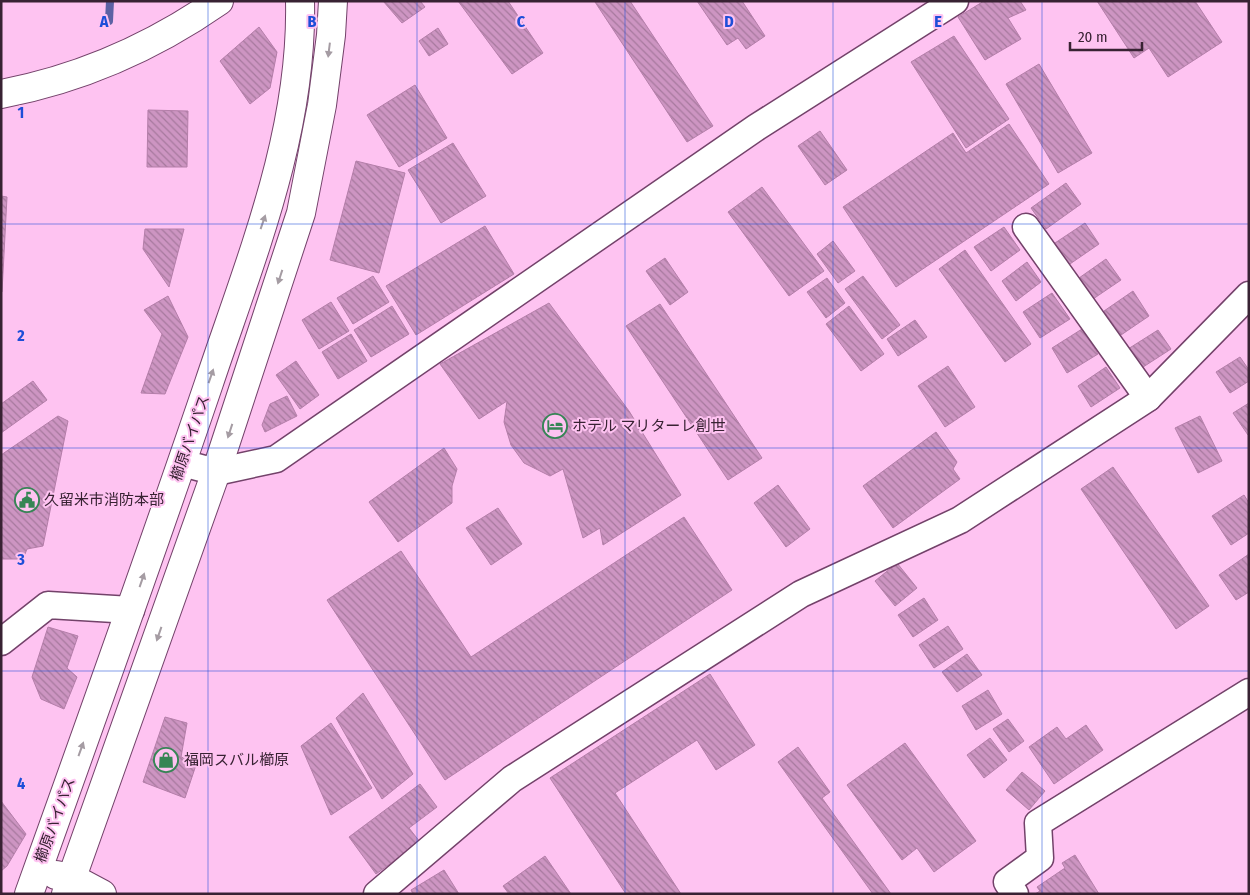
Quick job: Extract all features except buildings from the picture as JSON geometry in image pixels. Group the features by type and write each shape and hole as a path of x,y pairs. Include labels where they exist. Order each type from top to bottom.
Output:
{"street":[{"path":"1,94 30,89 86,72 149,44 193,19 219,1"},
{"name":"櫛原バイパス","path":"33,883 131,610 271,198 293,106 301,36 300,1"},
{"path":"64,888 216,472 301,213 322,105 332,1"},
{"path":"182,463 216,472 276,459 757,127 955,1"},
{"path":"1026,227 1148,398"},
{"path":"377,894 520,774 801,594 960,520 1148,398 1249,295"},
{"path":"1,642 48,605 131,610"},
{"path":"1015,894 1007,882 1040,858 1038,823 1249,692"},
{"path":"33,883 102,894"}],"waterway":[{"path":"109,21 110,1"}],"place":[{"name":"ホテル マリターレ創世","path":"555,426"},
{"name":"久留米市消防本部","path":"27,500"},
{"name":"福岡スバル櫛原","path":"166,760"}]}
